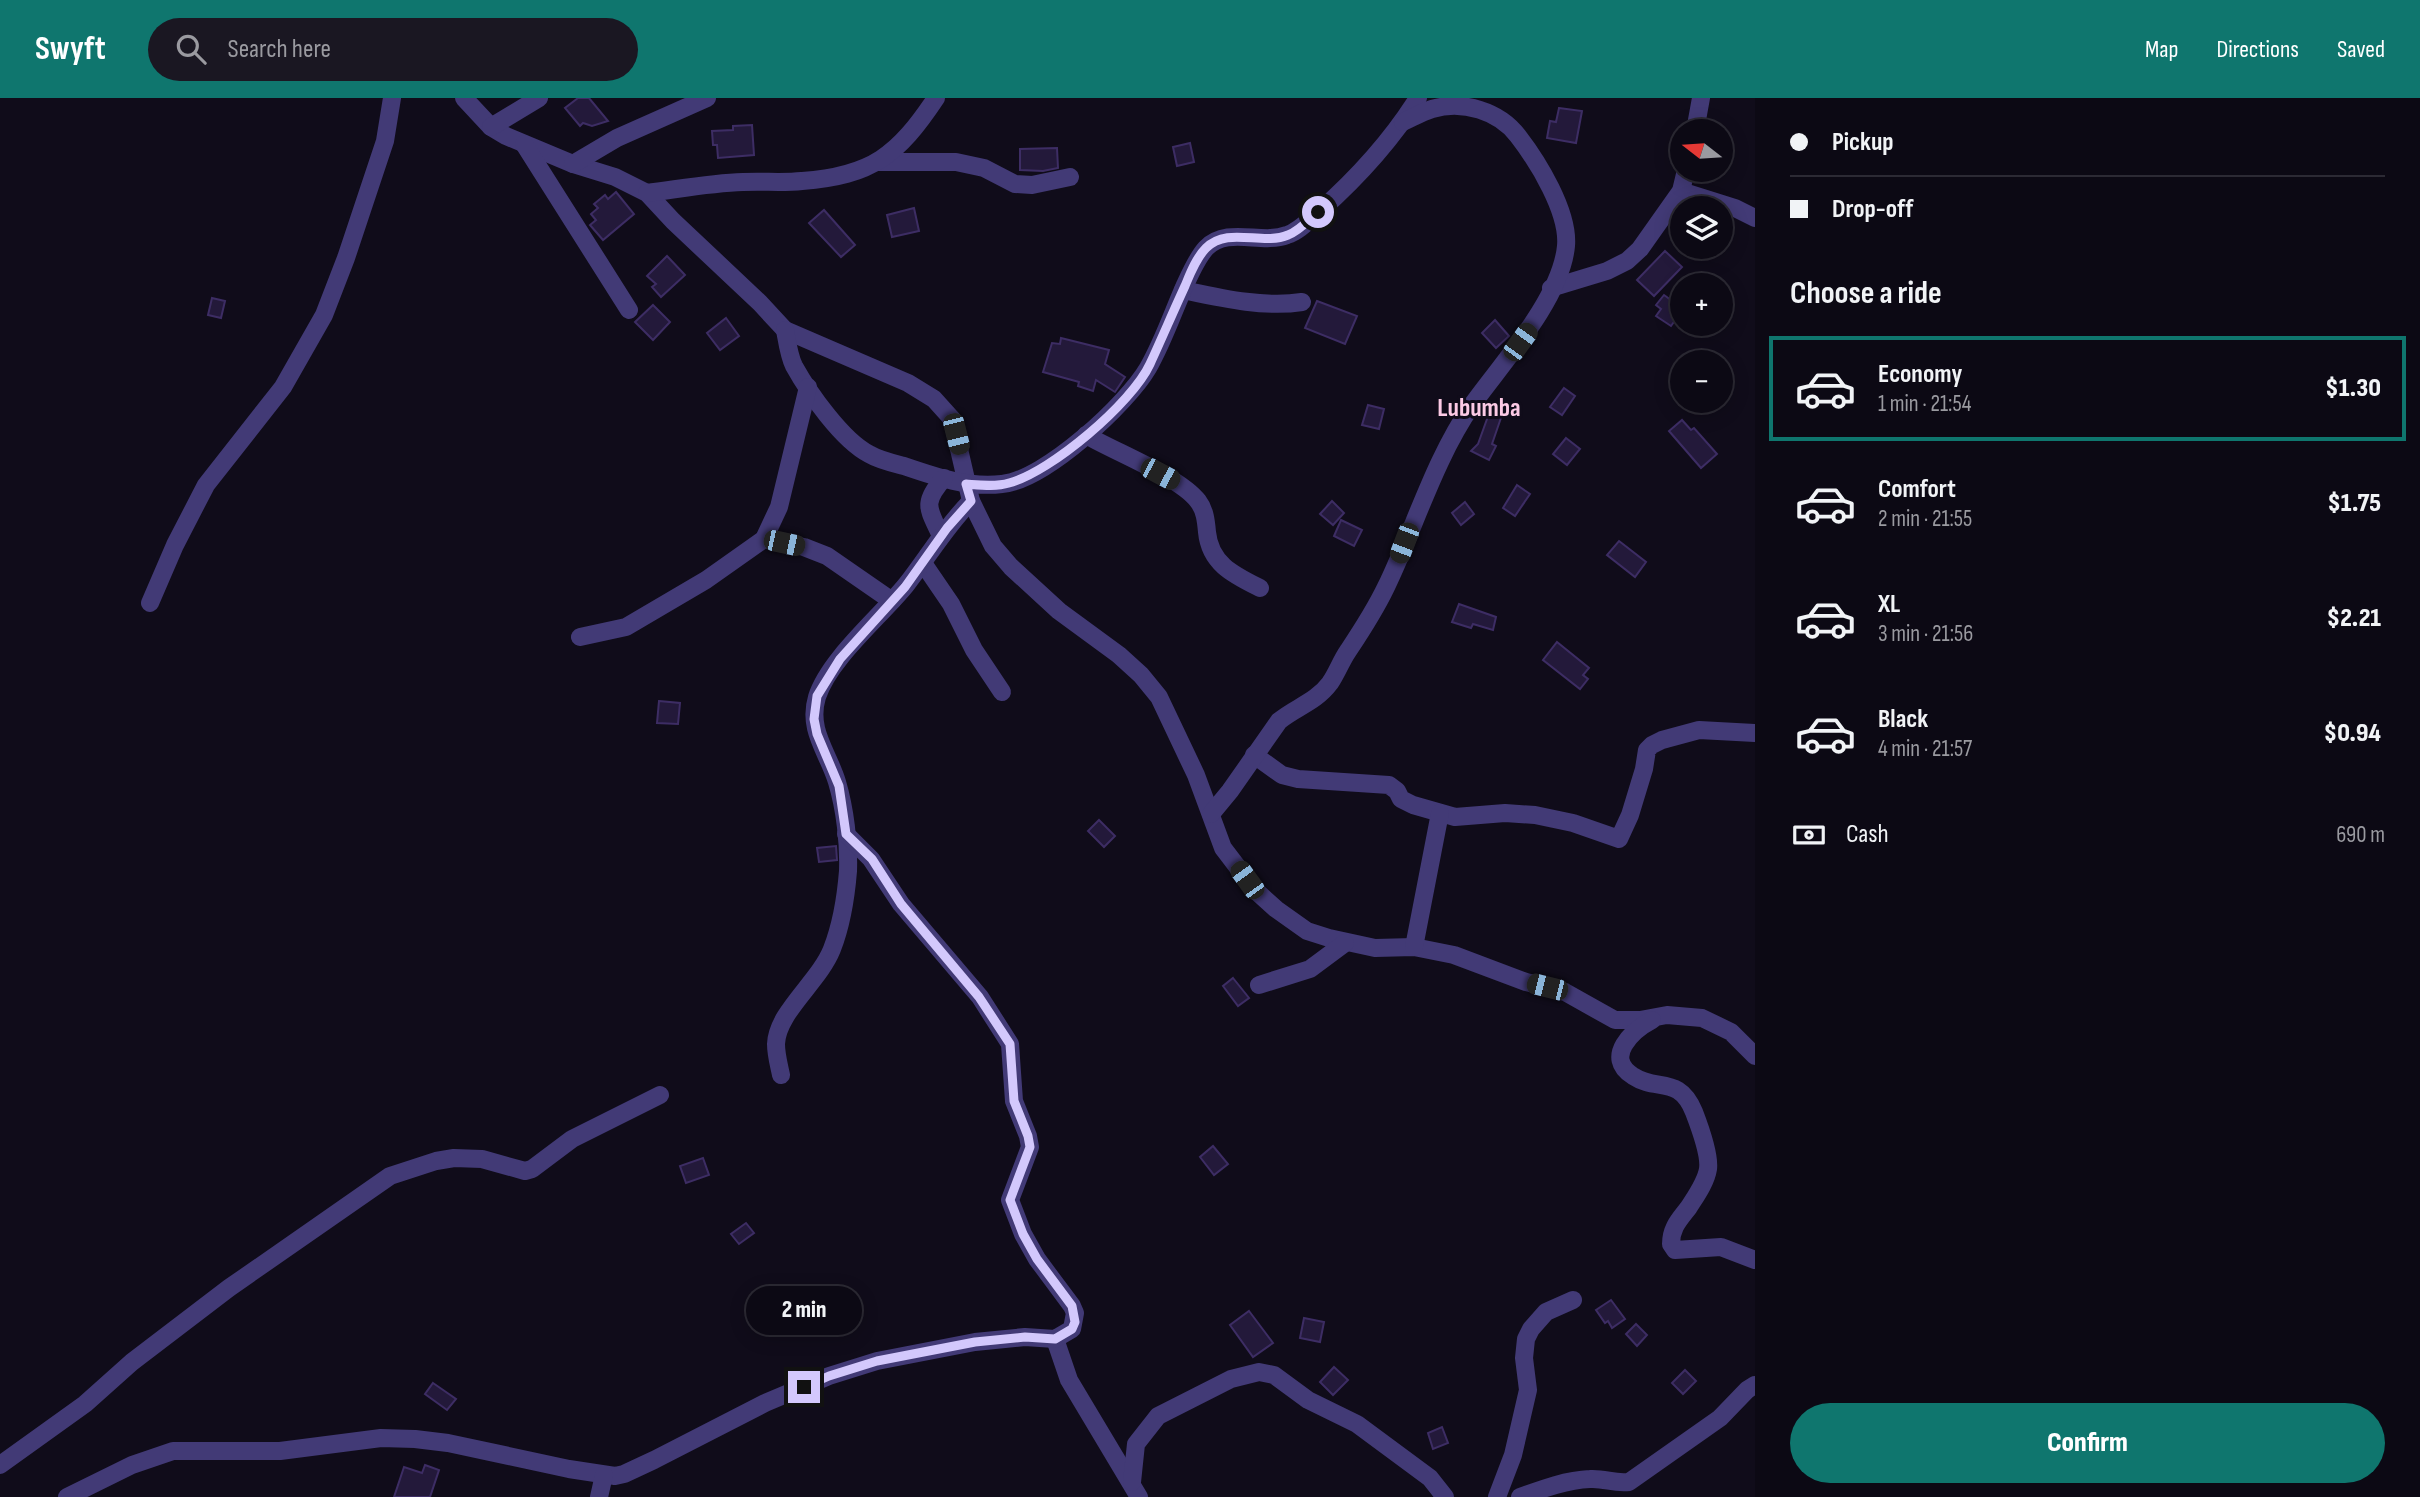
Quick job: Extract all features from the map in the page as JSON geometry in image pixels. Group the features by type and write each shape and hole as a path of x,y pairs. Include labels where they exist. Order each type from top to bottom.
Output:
{"street":[{"path":"150,603 205,485 283,387 324,315 385,141 392,98"},
{"path":"464,98 491,127 524,144 615,177 647,193 673,222 785,330 908,383 934,399 952,419 969,493 987,537 1011,567 1059,611 1119,655 1141,675 1159,697 1196,775 1223,848 1255,890 1276,909 1307,931 1345,943 1375,948 1413,947 1454,956 1526,982 1565,992 1615,1020 1667,1015 1702,1018 1731,1032 1755,1056"},
{"path":"491,127 539,98"},
{"path":"573,164 617,138 707,98"},
{"path":"879,162 914,131 936,98"},
{"path":"781,1076 776,1041 780,1026 789,1010 820,972 832,950 847,880 846,834 839,786 817,734 814,719 817,696 840,659 923,563 969,493 1010,483 1052,462 1086,435 1128,395 1148,368 1183,290 1205,249 1217,240 1235,237 1265,239 1288,235 1306,223 1362,172 1403,122 1418,98"},
{"path":"1697,119 1701,98"},
{"path":"1211,814 1279,721 1316,698 1330,683 1365,628 1386,588 1418,511 1471,407 1534,322 1560,269 1566,245 1561,213 1547,180 1512,128 1494,114 1453,106 1432,109 1403,122"},
{"path":"524,144 629,310"},
{"path":"647,193 744,182 800,182 836,178 879,162 956,162 976,165 1015,184 1032,185 1070,177"},
{"path":"1552,288 1607,271 1627,261 1648,239 1681,191 1683,182"},
{"path":"1681,191 1735,208 1755,218"},
{"path":"1183,290 1234,300 1283,305 1302,302"},
{"path":"785,330 793,364 849,440 868,454 944,478 969,493"},
{"path":"580,637 626,626 706,580 764,539 779,507 808,387"},
{"path":"1086,435 1182,485 1198,501 1205,514 1208,542 1223,568 1260,588"},
{"path":"941,536 928,507 931,494 944,478"},
{"path":"764,539 804,547 827,556 892,601"},
{"path":"923,563 951,604 974,650 1002,692"},
{"path":"1254,755 1282,775 1298,779 1389,785 1397,791 1401,799 1455,817 1505,813 1535,815 1573,823 1619,839 1630,815 1647,750 1652,745 1699,730 1755,733"},
{"path":"1413,947 1440,813"},
{"path":"67,1497 132,1465 173,1451 281,1451 382,1438 448,1443 604,1475 624,1474 765,1403 829,1376 877,1361 975,1342 1025,1337 1055,1339 1072,1329 1075,1322 1072,1306 1037,1259 1023,1234 1010,1200 1030,1147 1014,1101 1010,1044 979,997 901,904 872,859 846,834"},
{"path":"1259,985 1310,969 1345,943"},
{"path":"1655,1018 1636,1029 1629,1037 1620,1054 1622,1062 1633,1077 1666,1084 1686,1098 1694,1112 1709,1167 1704,1181 1675,1226 1671,1244 1675,1250 1721,1247 1755,1260"},
{"path":"0,1465 85,1404 132,1362 229,1289 390,1176 454,1158 482,1160 525,1171 532,1169 572,1139 660,1095"},
{"path":"1497,1497 1513,1455 1528,1390 1524,1357 1526,1339 1546,1312 1573,1300"},
{"path":"1055,1339 1069,1380 1136,1490"},
{"path":"1136,1490 1136,1444 1158,1416 1231,1380 1259,1372 1273,1375 1308,1400 1357,1424 1430,1478 1445,1497"},
{"path":"1520,1497 1539,1489 1576,1480 1594,1479 1616,1484 1629,1482 1720,1418 1755,1385"},
{"path":"599,1497 604,1475"}],"building":[{"path":"578,98 589,98 608,121 592,126 583,123 580,126 565,108"},
{"path":"1559,108 1582,111 1576,143 1547,138 1550,121 1556,122"},
{"path":"752,125 754,155 718,158 712,131 733,130 733,126"},
{"path":"1190,143 1194,162 1177,166 1173,147"},
{"path":"1057,148 1058,168 1043,171 1020,170 1020,149"},
{"path":"616,192 634,214 603,240 590,225 596,220 591,214 598,208 594,204 605,195 608,199"},
{"path":"914,208 919,231 892,237 887,215"},
{"path":"824,210 855,245 841,257 809,223"},
{"path":"1665,251 1670,259 1682,267 1676,273 1670,273 1670,279 1654,296 1637,280"},
{"path":"667,256 685,275 661,297 652,287 656,284 647,276"},
{"path":"1664,295 1670,299 1670,325 1656,316 1661,309 1656,305"},
{"path":"212,298 225,301 221,318 208,315"},
{"path":"1317,301 1357,316 1345,344 1305,328"},
{"path":"653,305 670,322 653,340 635,322"},
{"path":"726,318 739,336 720,350 707,333"},
{"path":"1495,320 1509,336 1496,348 1482,333"},
{"path":"1061,338 1109,350 1105,364 1125,377 1115,392 1096,380 1093,391 1078,386 1079,382 1043,372 1052,343 1060,344"},
{"path":"1564,388 1575,396 1562,415 1550,407"},
{"path":"1368,405 1384,409 1379,429 1362,425"},
{"path":"1491,408 1503,412 1492,444 1496,446 1489,460 1471,451 1478,444"},
{"path":"1682,420 1691,430 1694,428 1717,454 1701,468 1669,431"},
{"path":"1566,438 1580,449 1567,465 1553,454"},
{"path":"1517,485 1530,494 1515,516 1503,508"},
{"path":"1332,501 1344,513 1333,525 1320,514"},
{"path":"1465,502 1474,514 1461,525 1452,513"},
{"path":"1341,520 1362,530 1354,546 1334,536"},
{"path":"1619,541 1646,562 1635,577 1607,555"},
{"path":"1459,604 1496,617 1493,630 1473,624 1471,628 1452,622"},
{"path":"1557,642 1589,668 1583,675 1588,679 1580,689 1543,660"},
{"path":"659,701 680,703 678,724 657,723"},
{"path":"1099,820 1115,836 1104,847 1088,831"},
{"path":"836,846 837,860 819,862 817,848"},
{"path":"1233,978 1249,998 1238,1006 1223,986"},
{"path":"1213,1146 1228,1164 1214,1175 1200,1157"},
{"path":"703,1158 709,1175 686,1183 680,1166"},
{"path":"746,1223 754,1233 739,1244 731,1234"},
{"path":"1611,1300 1625,1319 1612,1328 1596,1310"},
{"path":"1249,1311 1273,1343 1253,1357 1230,1325"},
{"path":"1304,1318 1324,1322 1320,1342 1300,1338"},
{"path":"1636,1324 1647,1335 1637,1346 1626,1334"},
{"path":"1334,1367 1348,1380 1333,1395 1320,1382"},
{"path":"1685,1370 1696,1381 1683,1394 1672,1383"},
{"path":"433,1383 456,1399 447,1410 425,1394"},
{"path":"1442,1427 1448,1443 1433,1449 1428,1433"},
{"path":"425,1465 439,1470 430,1497 394,1497 404,1467 422,1473"}],"district":[{"name":"Lubumba","path":"1479,407"}],"route":[{"path":"804,1387 877,1361 975,1342 1025,1337 1055,1339 1065,1335 1075,1322 1072,1306 1037,1259 1023,1234 1010,1200 1030,1147 1011,1088 1010,1044 979,997 901,904 872,859 846,834 839,786 817,734 814,719 817,696 840,659 905,587 947,528 971,501 966,484 1010,483 1052,462 1109,415 1128,395 1148,368 1191,272 1205,249 1217,240 1235,237 1265,239 1288,235 1318,212"}]}
